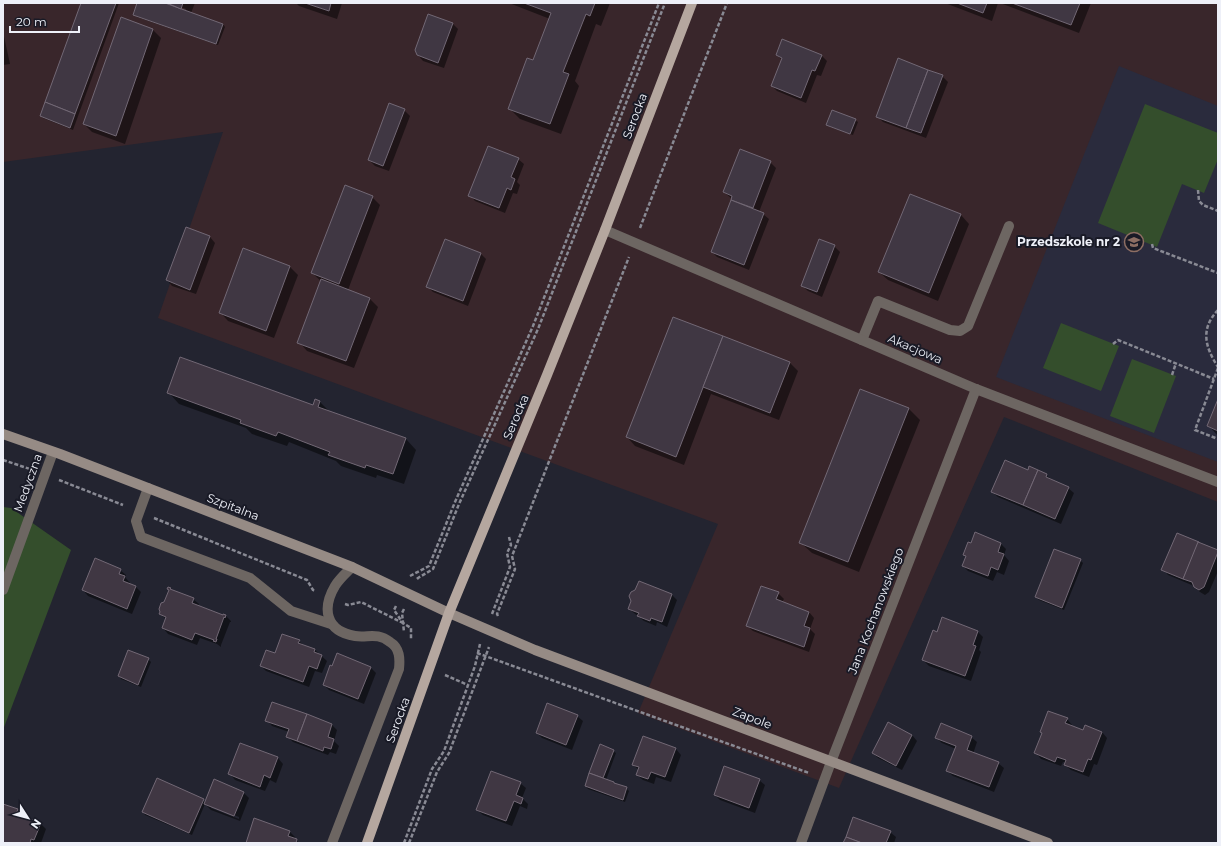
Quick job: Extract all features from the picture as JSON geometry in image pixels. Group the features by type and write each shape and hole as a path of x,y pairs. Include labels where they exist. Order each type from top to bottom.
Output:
{"main road":[{"name":"Serocka","path":"367,843 450,613 605,230 692,3"}],"street":[{"path":"862,340 878,300 950,330 960,331 968,326 1009,226"},
{"name":"Akacjowa","path":"605,230 976,389 1218,482"},
{"name":"Jana Kochanowskiego","path":"801,843 976,389"},
{"name":"Szpitalna","path":"3,434 54,452 352,567 450,613"},
{"name":"Medyczna","path":"3,590 54,452"},
{"path":"148,488 136,521 141,537 250,578 292,611 331,624 344,633 356,636 381,637 391,642 396,649 400,658 399,670 332,843"},
{"path":"331,624 327,612 330,597 336,584 352,567"},
{"name":"Zapole","path":"450,613 535,650 1048,843"}],"path":[{"path":"396,649 405,635 402,613 411,575 429,566 455,502 533,326 659,3"},
{"path":"403,623 394,610 418,578 433,569 462,497 538,329 665,3"},
{"path":"404,843 432,769 444,751 475,666 477,654 490,631 500,619 497,614 515,569 512,556 727,3"},
{"path":"1198,190 1199,201 1203,205 1218,211"},
{"path":"1152,244 1153,248 1218,273"},
{"path":"1218,310 1208,324 1205,339 1210,355 1218,368 1195,430 1218,439"},
{"path":"1113,344 1118,340 1214,379"},
{"path":"1172,374 1176,364"},
{"path":"3,460 45,474 307,580 313,590 348,605 361,602 411,628 412,638 408,645 396,649"},
{"path":"409,843 437,772 449,753 486,657 490,631 510,567 507,553 511,545 509,537"},
{"path":"477,654 825,779"}],"shaded area":[{"path":"3,3 1218,3 1218,502 1004,417 839,788 638,713 718,524 158,318 223,132 3,162"},
{"name":"Przedszkole nr 2","path":"1119,66 1218,106 1218,462 996,377"}],"green space":[{"path":"1145,104 1218,133 1218,159 1204,193 1182,184 1157,247 1098,223"},
{"path":"1061,323 1119,346 1101,391 1043,368"},
{"path":"1132,359 1176,376 1154,433 1110,416"},
{"path":"3,507 11,508 71,550 3,730"}],"building":[{"path":"81,3 116,3 75,114 45,102"},
{"path":"137,3 165,3 223,24 216,44 133,15"},
{"path":"167,3 183,3 181,9"},
{"path":"305,3 331,3 329,11"},
{"path":"524,3 595,3 590,16 586,14 563,72 569,74 550,124 508,109 527,58 533,60 551,13"},
{"path":"957,3 987,3 983,13"},
{"path":"1012,3 1080,3 1071,25"},
{"path":"428,14 453,23 438,63 417,55 415,50"},
{"path":"121,17 153,29 116,136 83,124"},
{"path":"782,39 822,55 815,71 812,70 801,98 771,86 782,58 776,55"},
{"path":"898,58 928,70 906,128 876,117"},
{"path":"928,70 943,75 921,133 906,128"},
{"path":"45,102 75,114 70,128 40,116"},
{"path":"389,103 405,109 383,166 368,160"},
{"path":"832,110 856,119 850,134 826,125"},
{"path":"488,146 519,158 511,177 515,179 511,190 507,188 499,208 468,196"},
{"path":"740,149 771,161 753,208 731,200 732,196 723,192"},
{"path":"345,185 373,196 339,284 311,273"},
{"path":"910,194 961,214 929,293 878,272"},
{"path":"731,200 764,213 744,265 711,252"},
{"path":"186,227 210,236 190,290 166,280"},
{"path":"445,239 481,253 463,301 426,287"},
{"path":"819,239 835,245 817,292 801,286"},
{"path":"243,248 290,266 266,331 219,313"},
{"path":"321,279 370,298 346,361 297,343"},
{"path":"673,317 723,336 676,457 626,437"},
{"path":"723,336 790,362 770,413 703,387"},
{"path":"180,357 313,405 315,399 320,401 318,407 406,438 393,474 366,465 365,468 328,455 330,452 278,432 276,436 240,423 241,420 167,393"},
{"path":"860,389 909,408 848,562 799,543"},
{"path":"1218,399 1218,431 1207,426"},
{"path":"1005,460 1028,470 1029,466 1038,470 1023,505 991,492"},
{"path":"1038,470 1047,474 1046,477 1069,487 1055,519 1023,505"},
{"path":"975,532 1001,543 998,552 1004,554 998,570 991,567 988,576 962,566 966,556 963,555 968,542 971,543"},
{"path":"1177,533 1199,542 1183,579 1161,570"},
{"path":"1198,542 1218,550 1204,587 1199,590 1194,587 1192,582 1183,579"},
{"path":"1054,549 1081,559 1062,608 1035,597"},
{"path":"95,558 121,569 119,574 125,576 123,581 136,586 127,609 82,590"},
{"path":"639,581 672,594 662,622 651,618 650,621 637,616 639,613 628,609 631,601 629,596 631,592 635,590"},
{"path":"761,586 779,592 776,599 809,612 804,626 810,628 804,647 746,626"},
{"path":"168,587 194,598 192,603 226,615 216,642 195,633 192,640 162,628 166,617 159,614 159,609 169,590 167,589"},
{"path":"942,617 978,631 973,645 976,646 965,676 922,660 933,630 937,632"},
{"path":"282,634 300,640 298,643 315,649 314,652 322,655 317,669 309,666 303,682 260,666 266,650 275,653"},
{"path":"128,650 149,658 138,685 118,676"},
{"path":"337,653 371,667 358,699 323,685 330,665 332,666"},
{"path":"272,702 307,714 297,741 286,737 289,729 265,721"},
{"path":"547,703 578,715 566,745 536,733"},
{"path":"1048,711 1068,718 1065,723 1083,730 1085,725 1102,732 1091,760 1088,759 1083,772 1064,765 1066,760 1057,757 1055,762 1034,753 1042,733 1040,732"},
{"path":"307,714 332,724 328,737 334,739 331,749 324,747 323,751 297,741"},
{"path":"888,722 912,735 896,766 872,753"},
{"path":"941,723 972,736 967,750 999,762 989,787 946,771 956,746 935,738"},
{"path":"643,736 676,748 665,777 651,772 648,779 636,775 639,767 632,765"},
{"path":"240,743 278,757 270,778 264,775 260,787 228,774"},
{"path":"600,744 614,750 603,778 589,773"},
{"path":"724,766 760,779 749,808 714,795"},
{"path":"491,771 521,782 516,795 523,798 521,804 514,801 506,821 476,810"},
{"path":"589,773 627,787 623,800 585,786"},
{"path":"157,778 204,799 189,833 142,812"},
{"path":"214,779 244,792 234,816 204,804"},
{"path":"3,804 18,809 16,814 41,823 34,840 31,839 30,843 3,843"},
{"path":"853,817 891,831 886,843 862,843 846,837"},
{"path":"254,818 290,831 288,836 297,839 296,843 246,843"},
{"path":"846,837 862,843 843,843"}],"place":[{"name":"Przedszkole nr 2","path":"1134,242"}]}
